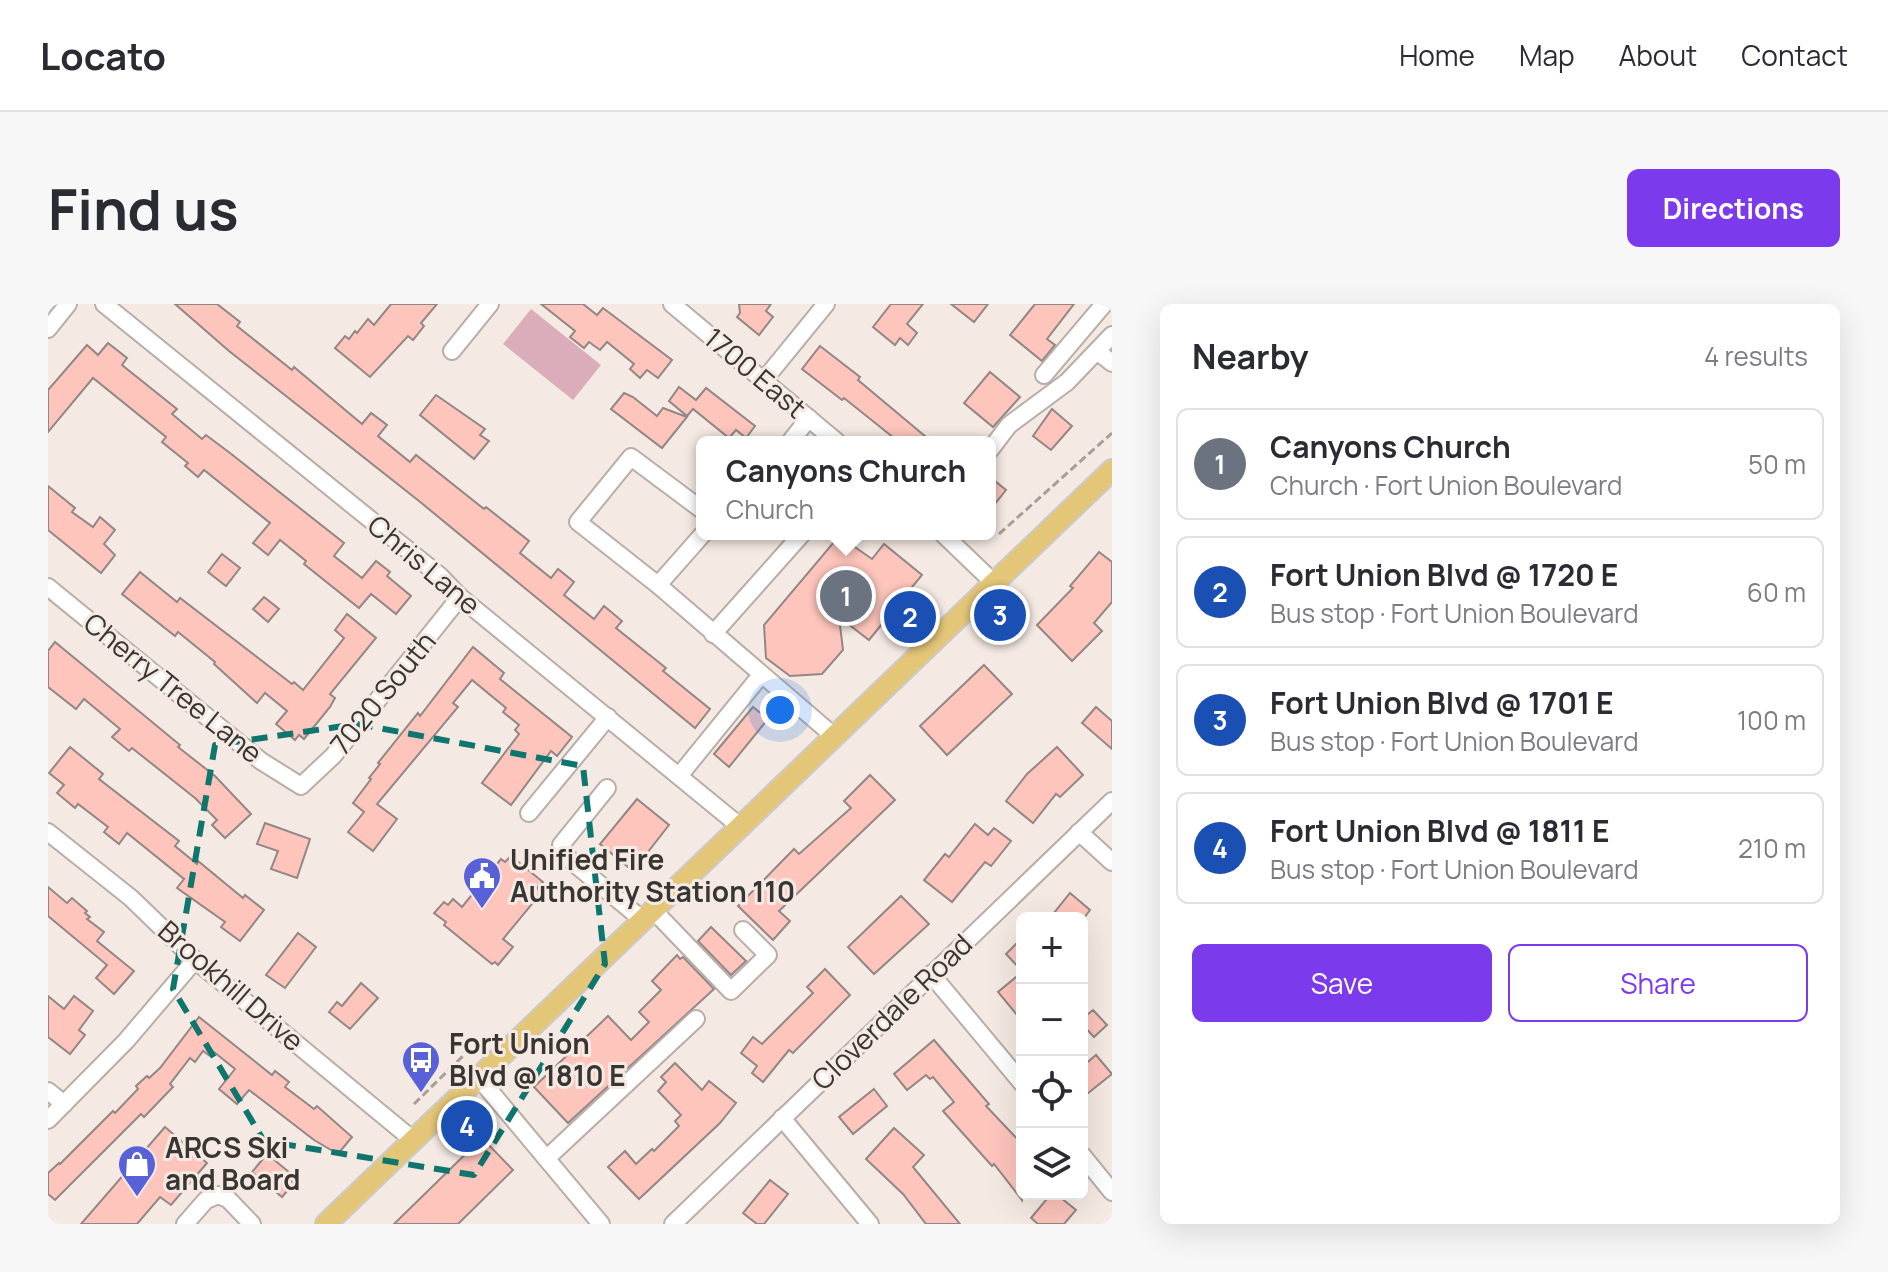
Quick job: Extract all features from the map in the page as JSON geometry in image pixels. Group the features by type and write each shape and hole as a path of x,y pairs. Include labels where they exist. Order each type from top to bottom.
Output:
{"main road":[{"path":"326,1224 1112,470"}],"street":[{"path":"48,329 68,304"},
{"name":"Chris Lane","path":"104,304 440,576 460,597 742,828"},
{"path":"452,351 490,304"},
{"name":"1700 East","path":"672,304 830,436"},
{"path":"764,380 826,304"},
{"path":"1044,375 1104,304"},
{"path":"996,442 1009,425 1067,382 1112,335"},
{"path":"1098,352 1112,363"},
{"path":"795,436 809,418"},
{"path":"696,506 631,457 578,522 658,585 835,737"},
{"path":"658,585 698,540"},
{"path":"713,634 797,540"},
{"path":"949,540 994,583"},
{"name":"Cherry Tree Lane","path":"48,587 261,761 301,786"},
{"name":"7020 South","path":"301,786 333,756 460,597"},
{"path":"679,776 761,675"},
{"path":"529,813 608,717"},
{"path":"607,788 561,845 563,854 649,916 731,991 768,955 743,930"},
{"name":"Cloverdale Road","path":"673,1224 1112,801"},
{"name":"Brookhill Drive","path":"48,832 131,898 195,960 413,1140"},
{"path":"1079,832 1112,862"},
{"path":"48,1120 126,1041 195,960"},
{"path":"931,974 1016,1076"},
{"path":"547,1158 696,1019"},
{"path":"479,1078 601,1224"},
{"path":"48,1091 64,1104"},
{"path":"782,1118 870,1224"},
{"path":"1088,1162 1112,1192"},
{"path":"185,1224 206,1200 218,1195 228,1199 251,1224"}],"path":[{"path":"999,534 1112,433"},
{"path":"414,1104 467,1052"}],"highlighted area":[{"path":"357,724 583,766 605,964 474,1175 264,1141 173,989 215,745"}],"shaded area":[{"path":"531,309 601,365 573,400 503,344"}],"building":[{"path":"175,304 217,304 240,322 237,326 292,370 294,367 362,424 371,413 387,425 378,436 410,462 416,455 529,541 520,553 551,578 558,569 574,582 564,595 594,619 604,606 622,621 616,628 710,709 695,728"},
{"path":"391,304 437,304 421,323 424,326 413,340 408,336 370,377 335,348 345,336 349,339 355,331 357,333 368,319 374,325"},
{"path":"541,304 583,304 597,315 603,308 672,360 658,378 647,370 640,378 630,369 634,364 607,342 600,350 589,342 584,348 570,337 575,331"},
{"path":"739,304 771,304 766,311 773,317 759,335 737,317"},
{"path":"891,304 923,304 907,324 917,333 908,345 900,338 895,345 873,327"},
{"path":"951,304 988,304 974,322"},
{"path":"1035,304 1074,304 1047,339 1055,345 1042,361 1010,335"},
{"path":"108,343 127,358 122,365 177,409 172,414 202,439 206,435 230,453 344,543 334,556 362,578 376,561 390,572 387,576 411,596 396,614 371,594 359,608 304,564 306,561 280,540 268,555 253,543 270,523 204,470 198,477 185,466 188,463 162,442 166,437 93,378 48,432 48,390 87,345 98,355"},
{"path":"820,346 860,377 858,380 925,436 892,436 802,369"},
{"path":"990,372 1020,397 993,427 964,403"},
{"path":"679,387 696,400 706,388 755,426 748,436 736,430 727,436 693,409 687,416 669,401"},
{"path":"624,393 657,416 663,408 687,417 662,448 611,409"},
{"path":"436,395 485,429 480,435 489,441 474,459 420,415"},
{"path":"1052,409 1072,426 1051,450 1033,436"},
{"path":"996,482 1006,490 996,502"},
{"path":"48,486 75,508 72,512 93,527 100,517 115,530 104,544 115,555 101,573 48,530"},
{"path":"836,540 845,540 872,559 884,544 922,575 869,640 839,617 843,650 822,674 790,676 766,658 764,625"},
{"path":"1099,552 1112,562 1112,602 1094,623 1102,631 1072,661 1037,625 1073,588 1070,586"},
{"path":"222,554 240,568 226,586 208,572"},
{"path":"140,572 177,602 180,598 303,690 344,638 335,630 347,614 376,638 330,694 335,698 330,707 304,739 299,735 295,740 276,724 287,711 265,693 257,703 215,662 178,632 175,636 122,594"},
{"path":"264,597 279,609 268,622 253,609"},
{"path":"55,642 180,745 178,747 215,776 251,814 225,838 212,825 217,820 195,798 132,748 129,751 112,737 120,729 84,699 76,709 48,687 48,651"},
{"path":"473,647 504,673 500,679 572,737 557,756 551,751 511,805 482,783 519,734 515,730 519,725 503,712 506,708 472,680 453,703 458,707 377,804 397,819 373,851 348,832 364,812 353,803 371,779 378,763 418,713 420,716"},
{"path":"984,665 1012,694 947,755 920,726"},
{"path":"753,707 768,719 729,767 714,754"},
{"path":"1096,707 1112,721 1112,749 1082,723"},
{"path":"70,747 103,774 99,779 179,841 175,846 243,898 245,895 264,910 240,941 221,927 225,922 177,888 184,879 127,833 119,844 104,832 108,827 78,804 75,808 57,793 64,785 49,773"},
{"path":"1057,747 1083,775 1060,797 1056,794 1033,823 1006,801 1027,774"},
{"path":"870,775 895,800 779,911 790,921 773,940 738,906 794,849 799,854 851,808 844,801"},
{"path":"637,799 669,825 633,871 600,844"},
{"path":"265,823 310,839 297,878 271,869 278,851 257,844"},
{"path":"975,824 988,835 994,828 1011,841 991,866 985,862 952,902 924,880 945,854 949,857"},
{"name":"Unified Fire Authority Station 110","path":"511,856 543,882 537,888 542,892 503,939 513,947 498,965 495,962 492,964 444,925 446,922 434,913 444,902 448,905 453,899 462,907 501,859 505,862"},
{"path":"48,887 67,903 72,898 87,911 85,913 90,917 87,919 104,932 97,941 134,971 114,994 96,978 107,965 48,916"},
{"path":"1070,893 1090,910 1088,913 1055,912"},
{"path":"901,896 929,924 874,974 848,947"},
{"path":"711,927 746,961 731,975 698,941"},
{"path":"298,933 316,947 285,988 266,975"},
{"path":"1016,944 1016,965 1006,954"},
{"path":"677,955 680,959 683,957 714,989 568,1123 534,1087 608,1016 631,1040 649,1022 639,1012 661,990 652,981"},
{"path":"825,969 850,995 793,1053 789,1050 763,1082 752,1073 757,1066 741,1053 753,1037 762,1044 813,993 807,987"},
{"path":"1016,977 1016,1014 998,992"},
{"path":"361,983 378,998 350,1029 329,1012 337,1002 342,1006"},
{"path":"48,996 64,1009 74,996 93,1011 79,1030 85,1035 70,1054 48,1037"},
{"path":"1093,1010 1107,1025 1094,1037 1088,1030 1088,1014"},
{"path":"199,1017 272,1075 275,1071 289,1082 285,1087 314,1109 317,1106 352,1137 338,1154 314,1140 249,1090 237,1104 219,1089 235,1069 214,1052 210,1056 203,1051 195,1062 190,1058 170,1084 173,1087 144,1117 141,1114 55,1200 48,1194 48,1173 113,1111 115,1113 138,1089 136,1086 160,1068"},
{"path":"934,1040 989,1104 986,1106 1016,1138 1016,1192 994,1164 992,1166 943,1111 954,1102 933,1077 930,1079 926,1075 907,1090 894,1074"},
{"path":"1096,1055 1112,1074 1088,1093 1088,1062"},
{"path":"675,1063 702,1090 709,1081 736,1103 720,1123 639,1199 608,1167 625,1151 636,1164 679,1126 675,1121 681,1115 658,1091 666,1082 661,1077"},
{"path":"874,1089 887,1106 853,1134 839,1117"},
{"path":"165,1127 207,1163 171,1205 160,1197 137,1224 81,1224"},
{"path":"894,1128 924,1155 913,1167 960,1224 926,1224 903,1194 866,1159"},
{"path":"482,1138 513,1170 458,1224 394,1224"},
{"path":"267,1154 289,1172 285,1176 294,1183 282,1197 252,1172"},
{"path":"770,1180 788,1194 764,1224 757,1224 743,1213"},
{"path":"1046,1200 1064,1200 1076,1210 1064,1224 1038,1224 1031,1218"}],"place":[{"name":"Canyons Church","path":"846,596"},
{"name":"Fort Union Blvd @ 1701 E","path":"1000,615"},
{"name":"Fort Union Blvd @ 1720 E","path":"910,617"},
{"name":"Unified Fire Authority Station 110","path":"482,910"},
{"name":"Fort Union Blvd @ 1810 E","path":"421,1094"},
{"name":"Fort Union Blvd @ 1811 E","path":"467,1126"},
{"name":"ARCS Ski and Board","path":"137,1198"}]}
